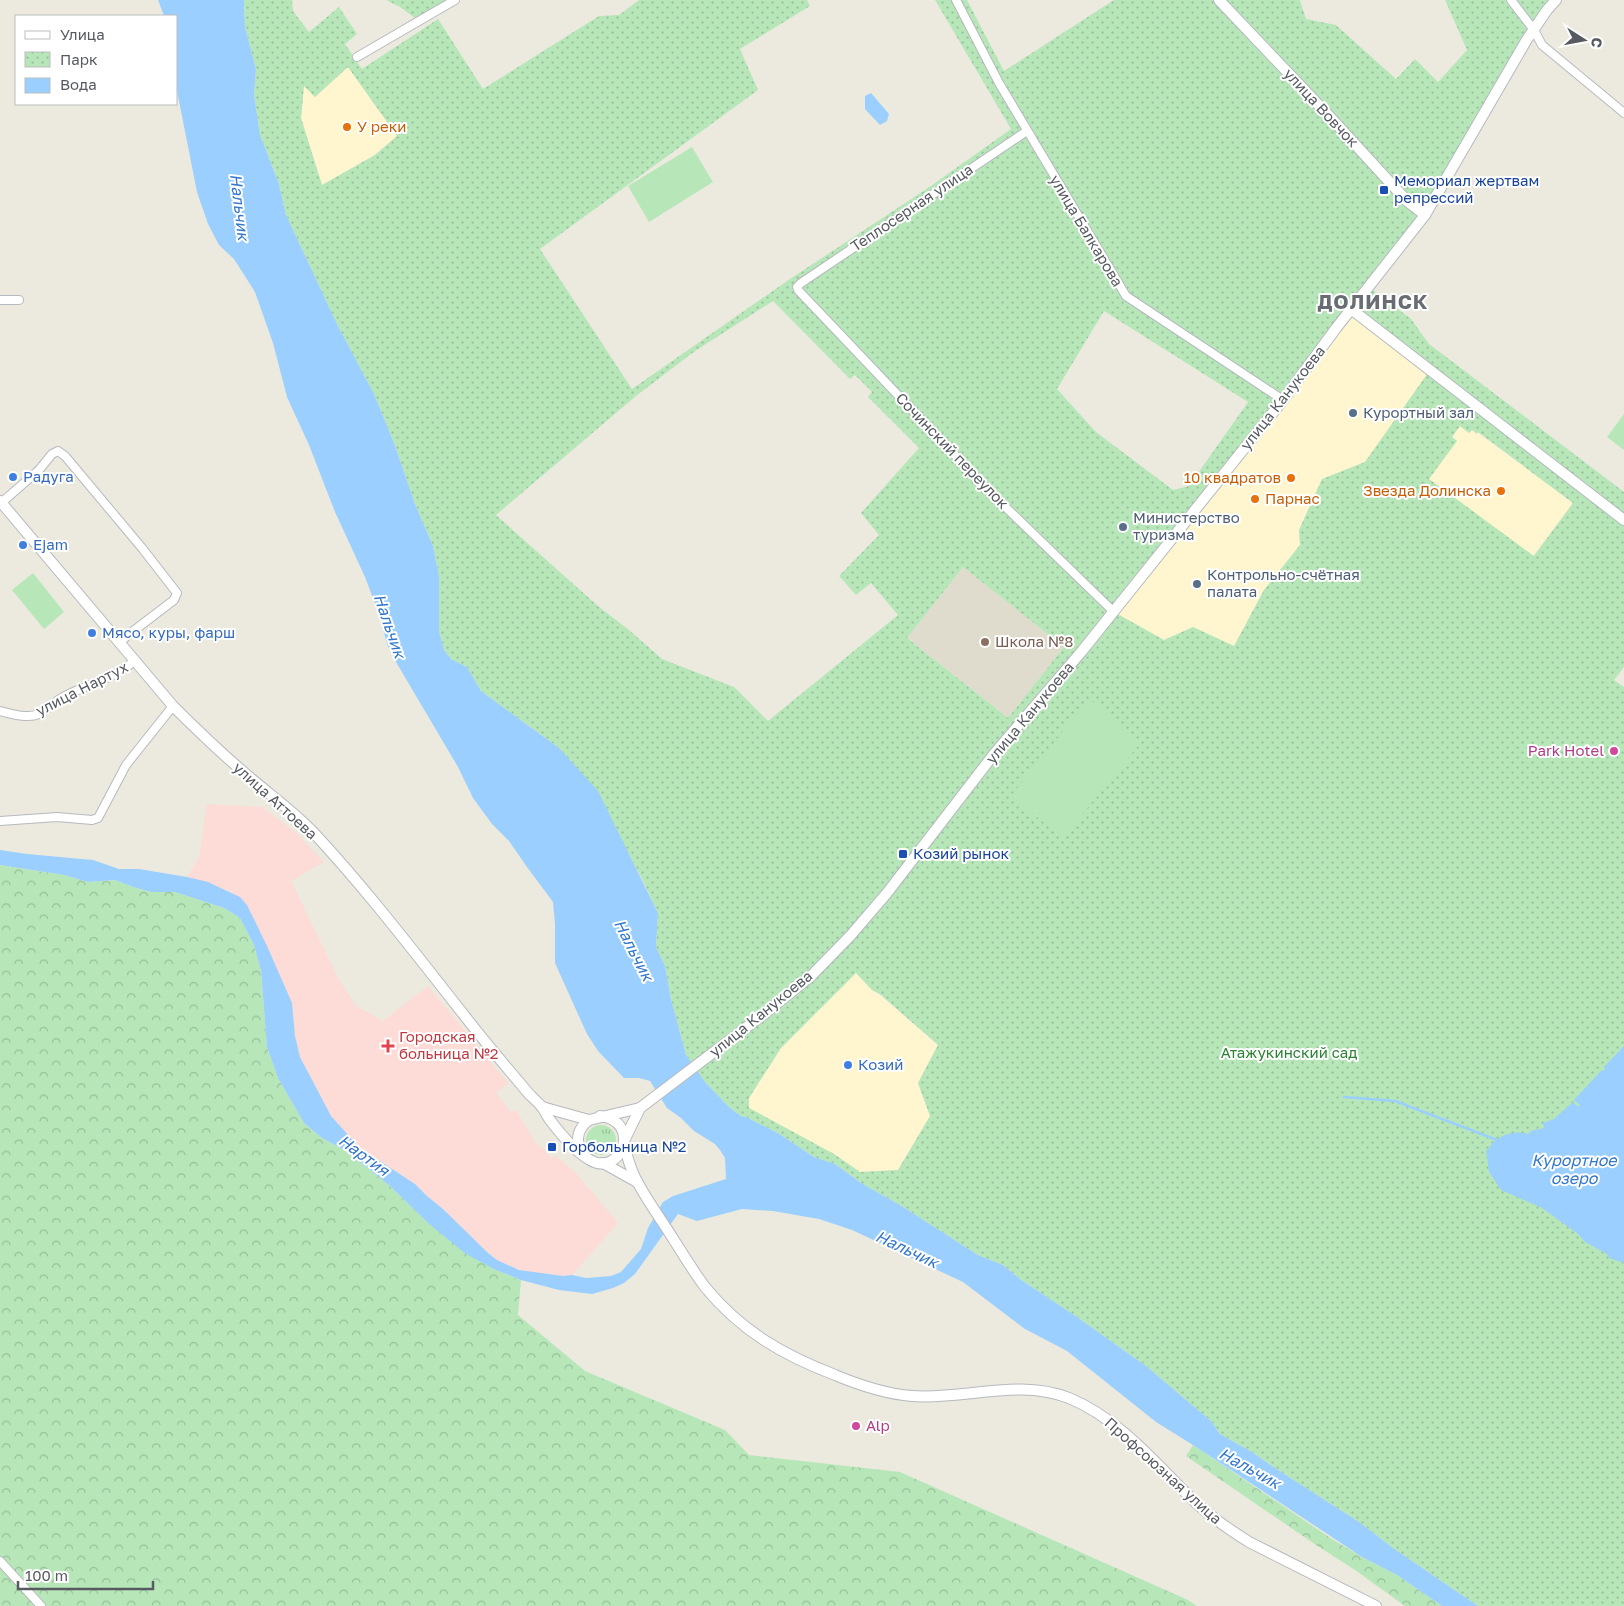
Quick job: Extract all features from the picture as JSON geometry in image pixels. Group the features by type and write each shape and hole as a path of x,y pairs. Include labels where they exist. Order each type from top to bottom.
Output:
{"street":[{"path":"357,57 455,0"},
{"name":"улица Балкарова","path":"956,0 999,83 1126,296 1283,400"},
{"name":"улица Вовчок","path":"1219,0 1324,110 1407,201 1425,215"},
{"path":"1511,0 1534,30 1542,45 1624,113"},
{"name":"улица Канукоева","path":"640,1108 812,975 851,935 903,873 994,754 1114,612 1283,400 1425,215 1534,30 1556,0"},
{"name":"Теплосерная улица","path":"798,286 1027,131"},
{"name":"Сочинский переулок","path":"798,286 798,290 985,486 1114,612"},
{"path":"0,300 19,300"},
{"path":"1351,309 1624,520"},
{"path":"1,502 39,470 52,454 58,452 65,456 142,548 177,593 174,600 119,643"},
{"name":"улица Аттоева","path":"1,502 173,706 204,738 312,831 400,935 563,1136 582,1154"},
{"name":"улица Нартух","path":"0,711 16,715 38,714 63,697 123,671 134,661"},
{"path":"0,821 57,817 92,820 98,818 126,765 173,706"},
{"path":"542,1108 589,1120"},
{"path":"640,1108 621,1152 616,1158 610,1162 596,1163 588,1160 582,1154 579,1148 578,1136 584,1124 589,1120 640,1108"},
{"path":"600,1116 608,1117 620,1125 624,1142"},
{"name":"Профсоюзная улица","path":"624,1142 637,1182 695,1273 725,1310 760,1339 789,1356 846,1380 892,1394 938,1396 1021,1389 1039,1390 1070,1399 1105,1418 1132,1439 1196,1503 1236,1534 1376,1606"},
{"path":"603,1163 637,1182"},
{"path":"0,1561 41,1606"}],"shaded area":[{"name":"У реки","path":"348,67 397,136 375,155 322,185 301,118 304,85 315,97"},
{"path":"1351,309 1430,370 1365,462 1322,479 1299,530 1300,545 1264,590 1234,646 1193,627 1164,640 1114,612"},
{"name":"Звезда Долинска","path":"1460,426 1477,432 1573,503 1533,556 1429,479 1457,441 1452,437"},
{"name":"Школа №8","path":"963,567 1064,647 1008,718 907,638"},
{"name":"Городская больница №2","path":"207,804 262,807 294,831 324,862 291,881 339,980 356,1006 383,1021 428,986 508,1083 496,1093 511,1112 516,1110 539,1148 541,1146 551,1158 556,1156 576,1173 618,1223 572,1275 563,1276 519,1270 497,1260 415,1184 360,1148 331,1116 300,1057 295,1036 292,1003 232,892 187,877 199,857"},
{"name":"Козий","path":"856,973 872,990 938,1045 918,1083 930,1116 898,1170 860,1172 834,1154 749,1108 749,1098 781,1048"}],"green space":[{"name":"Атажукинский сад","path":"244,0 292,0 293,11 309,32 339,7 357,34 345,44 362,69 438,19 483,89 599,16 619,15 639,0 807,0 810,6 740,49 758,90 540,249 632,389 787,281 928,188 1011,129 935,0 967,0 1004,71 1114,0 1300,0 1306,19 1336,25 1396,79 1415,59 1438,82 1467,50 1445,0 1556,0 1443,186 1369,287 1411,319 1429,344 1624,492 1624,667 1614,680 1624,687 1624,1606 1478,1606 1393,1548 1359,1522 1252,1452 1220,1434 1211,1421 1146,1366 1020,1279 1003,1265 978,1255 900,1205 861,1183 835,1164 814,1157 778,1133 741,1116 730,1108 705,1082 686,1055 671,999 665,966 656,947 658,913 619,836 559,748 481,691 467,667 451,659 444,650 439,631 439,576 433,546 415,504 394,443 374,394 337,324 286,215 279,184 260,135 254,95 256,69 245,27","holes":["348,67 397,136 375,155 322,185 301,118 304,86 315,97","773,301 850,379 855,375 872,392 868,397 919,448 861,513 879,535 839,576 856,595 871,583 898,615 768,721 734,687 662,659 598,606 496,515 636,396 695,351","1351,309 1430,370 1365,462 1322,479 1299,530 1300,545 1264,590 1234,646 1193,627 1164,640 1114,612","1104,311 1248,402 1189,486 1173,490 1096,432 1057,389","1460,426 1469,433 1472,430 1477,434 1478,432 1573,503 1534,556 1429,479 1457,441 1452,437","963,567 1064,647 1008,718 907,638","856,973 872,990 881,995 938,1045 918,1083 930,1116 898,1170 860,1172 834,1154 749,1108 749,1098 781,1048"]},
{"path":"386,0 455,0 419,21 400,7"},
{"path":"692,147 713,182 649,222 628,186"},
{"path":"1624,414 1624,450 1607,437"},
{"path":"33,573 64,612 44,629 12,590"},
{"path":"1089,699 1141,742 1063,838 1011,796"},
{"path":"0,865 64,875 88,882 115,880 151,892 175,892 224,908 240,918 254,945 261,971 267,1047 278,1078 304,1123 322,1138 346,1151 390,1186 428,1223 496,1270 521,1280 518,1315 585,1371 725,1430 749,1455 900,1472 1188,1600 1197,1606 0,1606"},
{"path":"601,1125 612,1129 616,1140 612,1151 601,1155 590,1151 586,1140 590,1129"},
{"path":"1193,1445 1332,1539 1397,1575 1442,1606 1405,1606 1186,1456"}],"water":[{"path":"158,0 244,0 245,27 256,69 254,95 260,135 279,184 286,215 337,324 374,394 394,443 415,504 433,546 439,576 439,631 444,650 451,659 467,667 481,691 559,748 598,791 658,913 656,947 665,966 671,999 686,1055 705,1082 730,1108 741,1116 778,1133 814,1157 835,1164 861,1183 900,1205 978,1255 1003,1265 1020,1279 1146,1366 1211,1421 1220,1434 1252,1452 1359,1522 1393,1548 1478,1606 1442,1606 1397,1575 1362,1557 1156,1422 1067,1351 1025,1329 963,1282 852,1230 819,1219 773,1211 742,1209 697,1221 678,1214 635,1274 624,1283 613,1288 592,1294 559,1290 521,1280 496,1270 466,1254 428,1223 390,1186 346,1151 322,1138 304,1123 278,1078 267,1047 261,971 254,945 240,918 224,908 175,892 151,892 115,880 88,882 64,875 0,865 0,850 93,860 119,869 139,869 208,882 240,897 247,905 292,1003 295,1036 300,1057 331,1116 360,1148 415,1184 488,1253 497,1260 519,1270 586,1278 611,1276 621,1272 641,1249 648,1228 663,1202 673,1196 726,1179 725,1158 715,1144 694,1131 667,1108 650,1081 639,1078 624,1078 598,1051 587,1034 555,963 553,902 509,841 492,824 473,798 458,767 387,644 379,614 365,577 335,512 309,445 287,397 273,343 255,292 234,259 219,245 208,224 197,192 178,96 178,15 164,15"},
{"path":"871,93 889,114 887,121 880,125 865,109 865,96"},
{"name":"Курортное озеро","path":"1624,1046 1624,1263 1609,1258 1607,1254 1585,1242 1578,1234 1542,1208 1501,1190 1489,1172 1486,1150 1489,1149 1495,1140 1505,1135 1517,1132 1528,1134 1531,1131 1544,1128 1543,1123 1554,1119 1573,1102 1578,1107 1580,1105 1574,1100 1605,1069 1604,1067"}],"waterway":[{"path":"1344,1097 1395,1101 1497,1140"}],"place":[{"name":"У реки","path":"347,127"},
{"name":"Мемориал жертвам репрессий","path":"1384,190"},
{"name":"Курортный зал","path":"1353,413"},
{"name":"Радуга","path":"13,477"},
{"name":"10 квадратов","path":"1291,478"},
{"name":"Звезда Долинска","path":"1501,491"},
{"name":"Парнас","path":"1255,499"},
{"name":"Министерство туризма","path":"1123,527"},
{"name":"Ejam","path":"23,545"},
{"name":"Контрольно-счётная палата","path":"1197,584"},
{"name":"Мясо, куры, фарш","path":"92,633"},
{"name":"Школа №8","path":"985,642"},
{"name":"Park Hotel","path":"1614,751"},
{"name":"Козий рынок","path":"903,854"},
{"name":"Городская больница №2","path":"388,1046"},
{"name":"Козий","path":"848,1065"},
{"name":"Горбольница №2","path":"552,1147"},
{"name":"Alp","path":"856,1426"}],"district":[{"name":"ДОЛИНСК","path":"1373,302"}],"water label":[{"name":"Нальчик","path":"240,207"},
{"name":"Нальчик","path":"390,626"},
{"name":"Нальчик","path":"634,950"},
{"name":"Нартия","path":"364,1155"},
{"name":"Нальчик","path":"907,1249"},
{"name":"Нальчик","path":"1250,1468"}]}
